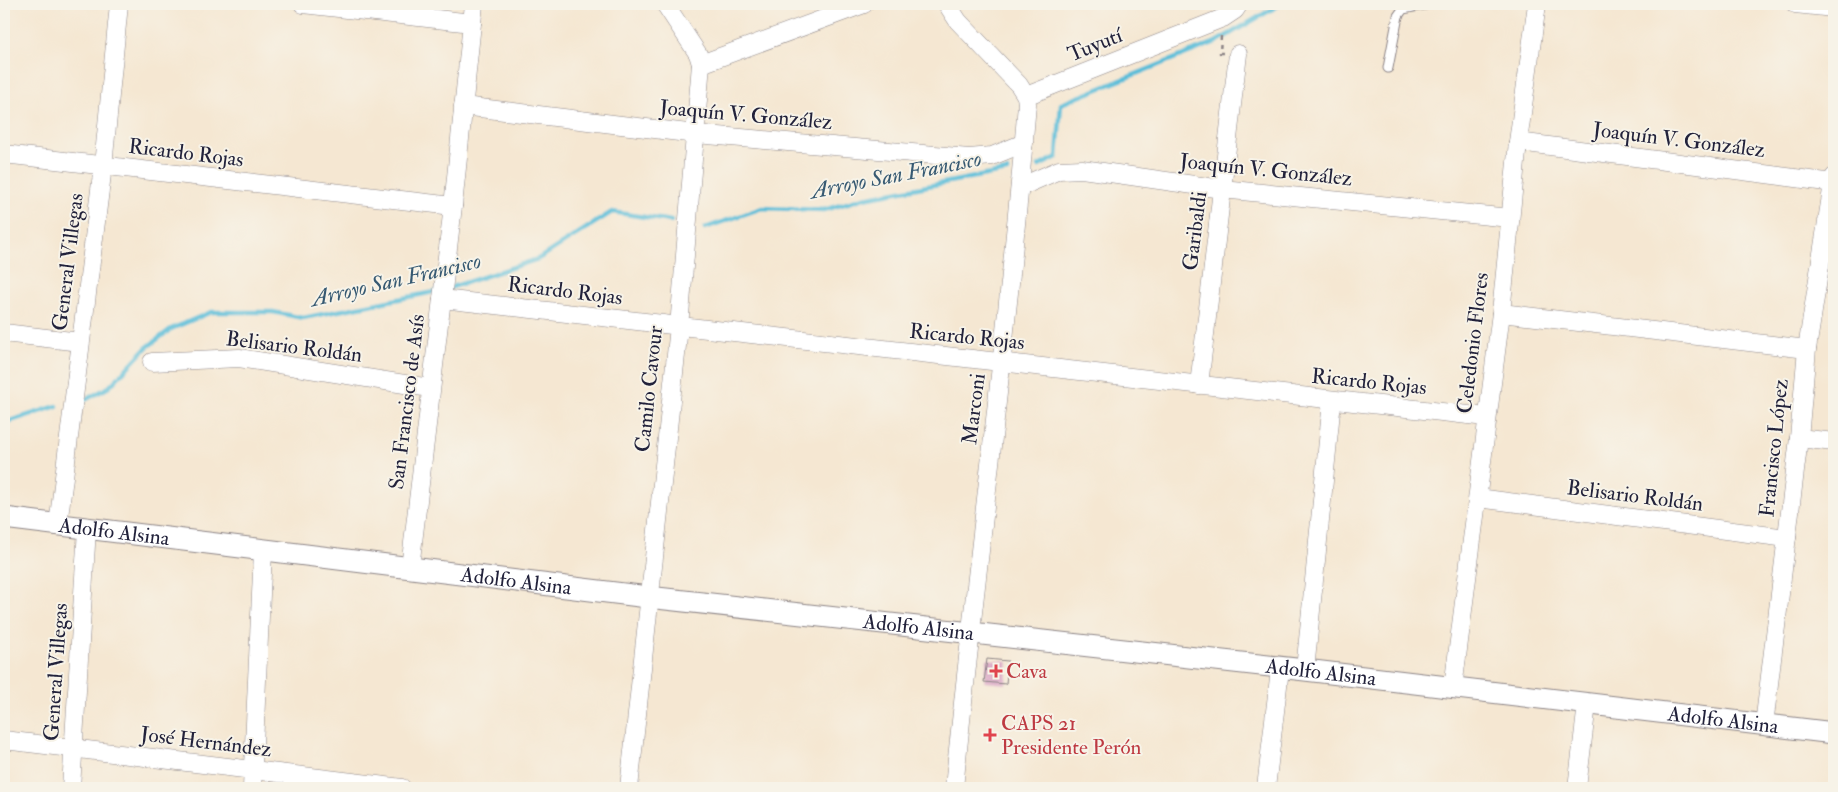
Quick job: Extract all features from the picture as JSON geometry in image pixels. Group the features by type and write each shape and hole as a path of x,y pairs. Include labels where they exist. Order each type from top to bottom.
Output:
{"street":[{"name":"General Villegas","path":"58,525 103,166 119,4"},
{"path":"303,4 472,23"},
{"name":"San Francisco de Asís","path":"410,568 453,206 474,4"},
{"path":"665,4 698,54 701,64 864,4"},
{"path":"947,4 958,20 1019,84 1026,96"},
{"name":"Celedonio Flores","path":"1453,688 1478,498 1486,417 1501,313 1518,142 1537,4"},
{"path":"1795,4 1834,8"},
{"name":"Tuyutí","path":"1026,96 1223,18 1237,7"},
{"name":"Garibaldi","path":"1199,385 1238,54"},
{"name":"Camilo Cavour","path":"629,788 648,597 679,327 701,64"},
{"name":"Marconi","path":"954,788 970,632 1002,364 1024,143 1026,96"},
{"name":"Joaquín V. González","path":"463,106 696,134 969,158 992,156 1024,143"},
{"name":"Joaquín V. González","path":"1518,142 1834,181"},
{"name":"Ricardo Rojas","path":"4,154 453,206"},
{"name":"Joaquín V. González","path":"1020,187 1060,170 1069,169 1222,189 1510,218"},
{"name":"Francisco López","path":"1764,725 1799,438 1807,349 1834,181"},
{"name":"Ricardo Rojas","path":"443,292 679,327 1486,417"},
{"path":"1501,313 1807,349"},
{"path":"4,333 80,342"},
{"name":"Belisario Roldán","path":"152,362 239,358 430,388"},
{"path":"1305,670 1332,401"},
{"path":"1799,438 1834,442"},
{"name":"Belisario Roldán","path":"1478,498 1787,538"},
{"name":"Adolfo Alsina","path":"4,518 648,597 1305,670 1834,733"},
{"name":"General Villegas","path":"71,788 87,529"},
{"path":"252,788 263,551"},
{"path":"1266,788 1280,668"},
{"path":"1577,788 1587,704"},
{"name":"José Hernández","path":"4,740 402,788"}],"lane":[{"path":"1388,68 1398,16 1403,10 1429,4"}],"path":[{"path":"1220,53 1222,30"}],"building":[{"name":"Cava","path":"987,659 1008,661 1006,684 984,682"}],"waterway":[{"name":"Arroyo San Francisco","path":"1039,166 1057,157 1061,104 1216,42 1281,4"},
{"name":"Arroyo San Francisco","path":"705,228 762,208 824,210 864,198 1007,171"},
{"name":"Arroyo San Francisco","path":"446,289 538,259 612,212 671,221"},
{"name":"Arroyo San Francisco","path":"81,402 109,387 146,348 171,329 211,312 273,312 303,318 439,291"},
{"name":"Arroyo San Francisco","path":"4,423 57,406"}],"place":[{"name":"Cava","path":"996,671"},
{"name":"CAPS 21 Presidente Perón","path":"990,735"}]}
